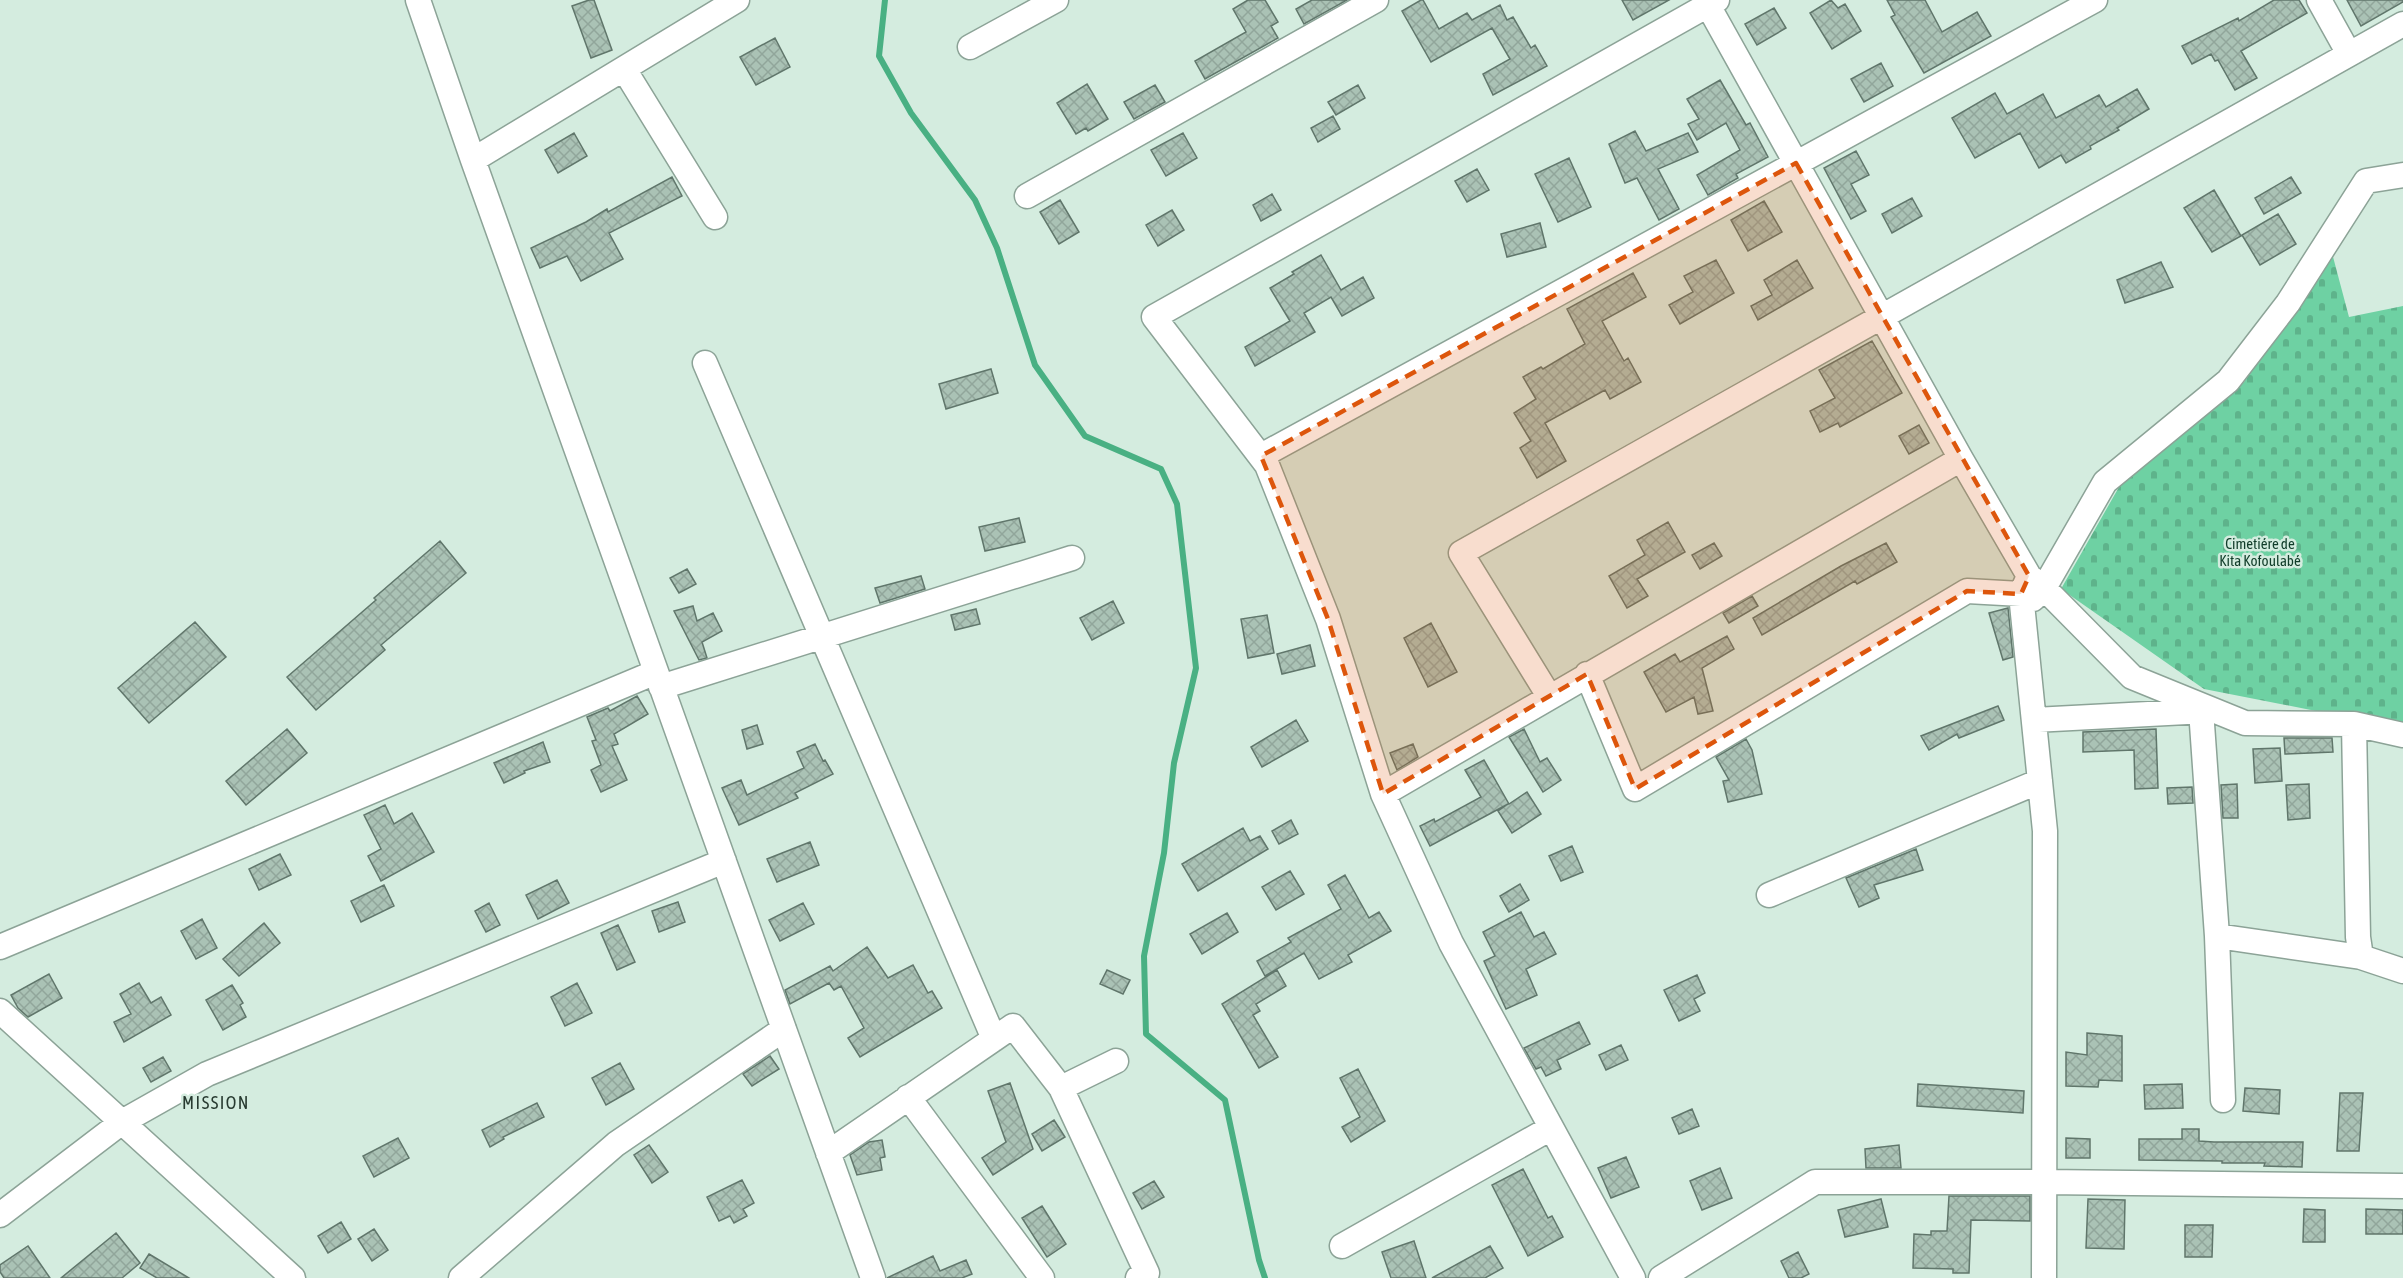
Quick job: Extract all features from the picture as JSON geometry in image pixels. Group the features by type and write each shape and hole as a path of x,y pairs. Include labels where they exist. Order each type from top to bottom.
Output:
{"street":[{"path":"418,0 472,160 873,1278"},
{"path":"472,160 737,0"},
{"path":"970,47 1056,0"},
{"path":"1027,196 1376,0"},
{"path":"1261,456 2095,0"},
{"path":"2319,0 2349,54"},
{"path":"1633,1278 1451,943 1383,794 1328,619 1267,465 1154,317 1710,2 1796,163 1961,459 2029,592 2132,677 2245,723"},
{"path":"1549,696 1461,553 2403,24"},
{"path":"624,69 715,217"},
{"path":"2044,1278 2046,831 2034,720 2029,592 2104,482 2228,381 2288,303 2366,181 2403,175"},
{"path":"705,363 994,1039"},
{"path":"1383,794 1961,459"},
{"path":"0,947 659,679 822,636 1072,558"},
{"path":"1587,674 1635,789 1967,591 2029,592"},
{"path":"2034,720 2201,710 2245,723 2354,724 2403,735"},
{"path":"2201,710 2217,936 2223,1100"},
{"path":"2354,724 2358,937 2361,957"},
{"path":"1769,895 2040,781"},
{"path":"0,1215 122,1122 207,1074 724,861"},
{"path":"2217,936 2361,957 2403,971"},
{"path":"0,1011 293,1278"},
{"path":"828,1153 1013,1026 1061,1088 1147,1274 1138,1278"},
{"path":"461,1278 616,1144 784,1029"},
{"path":"1061,1088 1116,1061"},
{"path":"908,1097 1042,1278"},
{"path":"1342,1246 1551,1128"},
{"path":"1661,1278 1815,1182 2403,1186"}],"highlighted area":[{"path":"1796,163 2029,576 2021,594 1967,591 1635,789 1587,674 1383,794 1328,619 1261,456"}],"green space":[{"name":"Cimetiére de Kita Kofoulabé","path":"2332,253 2349,317 2403,306 2403,724 2316,711 2204,689 2061,589 2123,480 2244,382"}],"building":[{"path":"594,0 612,50 591,58 572,6"},
{"path":"1248,0 1265,0 1278,22 1271,26 1278,38 1205,79 1195,61 1246,32 1233,9"},
{"path":"1312,0 1347,0 1304,24 1296,9"},
{"path":"1421,0 1439,29 1467,13 1472,20 1500,5 1507,20 1513,17 1531,48 1535,45 1547,66 1493,95 1483,74 1510,59 1492,28 1431,62 1402,11"},
{"path":"1622,0 1669,0 1633,20"},
{"path":"1831,0 1838,8 1845,4 1861,31 1832,49 1810,13"},
{"path":"1887,0 1925,0 1942,32 1977,12 1991,36 1924,73 1891,17 1895,15"},
{"path":"2274,0 2299,0 2307,13 2241,51 2257,78 2235,90 2218,60 2215,61 2211,54 2192,64 2182,46 2238,18 2239,21"},
{"path":"2347,0 2403,0 2403,2 2361,26"},
{"path":"1774,8 1786,28 1757,45 1745,24"},
{"path":"775,38 790,67 756,85 740,57"},
{"path":"1881,63 1893,86 1864,102 1851,79"},
{"path":"1720,80 1746,125 1750,123 1768,157 1736,174 1738,178 1708,195 1697,175 1740,150 1726,123 1697,140 1688,124 1699,119 1687,99"},
{"path":"1087,84 1108,119 1088,131 1086,128 1076,134 1057,103"},
{"path":"1155,85 1165,102 1134,119 1124,102"},
{"path":"1358,85 1365,98 1336,115 1328,102"},
{"path":"2137,89 2149,109 2117,128 2119,130 2090,146 2091,149 2066,163 2061,155 2039,168 2020,133 1975,158 1952,118 1995,93 2007,114 2043,94 2056,118 2099,95 2106,107"},
{"path":"1333,116 1340,129 1318,142 1311,128"},
{"path":"1635,131 1646,151 1688,133 1698,152 1658,169 1679,209 1659,220 1637,178 1625,183 1609,144"},
{"path":"574,133 587,156 558,173 545,150"},
{"path":"1183,133 1197,158 1166,176 1151,150"},
{"path":"1856,151 1869,175 1851,184 1866,211 1851,219 1824,168"},
{"path":"1569,158 1591,207 1558,222 1535,174"},
{"path":"1477,169 1489,190 1467,202 1455,181"},
{"path":"672,177 682,196 609,233 623,259 581,281 567,256 540,268 531,248 586,222 607,209 608,212"},
{"path":"2291,177 2301,193 2264,214 2255,198"},
{"path":"2214,190 2241,236 2212,252 2184,208"},
{"path":"1272,194 1281,210 1261,221 1253,205"},
{"path":"1912,198 1922,216 1892,233 1882,214"},
{"path":"1060,200 1079,232 1059,244 1040,212"},
{"path":"1764,201 1782,232 1748,251 1731,220"},
{"path":"1172,210 1184,230 1158,246 1146,225"},
{"path":"2278,214 2296,244 2260,265 2242,235"},
{"path":"1540,223 1546,247 1507,257 1501,234"},
{"path":"1321,255 1341,290 1363,277 1374,298 1342,316 1331,297 1304,313 1315,332 1255,366 1245,347 1290,321 1270,288"},
{"path":"1716,260 1734,293 1680,324 1669,305 1693,292 1684,276"},
{"path":"1797,260 1813,288 1758,320 1751,306 1772,295 1764,280"},
{"path":"2161,262 2173,287 2125,303 2117,280"},
{"path":"1633,273 1646,297 1602,321 1624,361 1628,358 1641,382 1610,399 1605,390 1545,423 1566,461 1537,478 1520,448 1531,441 1514,413 1536,399 1523,377 1541,367 1543,369 1585,344 1567,309"},
{"path":"1872,341 1902,393 1840,427 1838,423 1820,432 1810,411 1835,398 1819,370"},
{"path":"991,369 998,393 946,409 939,384"},
{"path":"1919,425 1929,443 1909,454 1899,436"},
{"path":"1019,518 1025,542 985,551 979,527"},
{"path":"1668,522 1685,552 1637,579 1648,596 1627,608 1609,576 1645,555 1637,540"},
{"path":"440,541 466,573 381,645 385,650 316,710 287,677"},
{"path":"1714,543 1722,556 1700,569 1692,555"},
{"path":"1886,543 1897,562 1857,584 1855,581 1762,635 1753,618 1841,566"},
{"path":"687,569 696,584 679,593 670,578"},
{"path":"921,576 925,589 880,603 875,588"},
{"path":"1752,596 1758,606 1729,623 1723,613"},
{"path":"1113,601 1124,623 1092,640 1080,618"},
{"path":"693,606 697,621 713,613 722,631 702,642 707,658 699,660 674,611"},
{"path":"2008,608 2013,657 2003,660 1989,613"},
{"path":"976,609 980,624 955,630 951,615"},
{"path":"1267,615 1274,653 1248,658 1241,619"},
{"path":"195,622 226,657 149,723 118,688"},
{"path":"1431,623 1457,672 1428,687 1404,638"},
{"path":"1727,636 1734,649 1702,668 1713,711 1698,714 1694,697 1666,712 1644,672 1675,654 1680,662"},
{"path":"1310,645 1315,666 1282,674 1277,654"},
{"path":"637,696 648,714 614,734 618,744 612,746 627,780 601,792 591,770 601,765 592,741 596,740 587,717 608,708 610,711"},
{"path":"1998,706 2004,720 1959,738 1957,734 1929,750 1921,736"},
{"path":"1296,720 1308,741 1262,767 1251,747"},
{"path":"757,725 763,744 747,749 742,730"},
{"path":"287,729 307,753 246,805 226,781"},
{"path":"1524,729 1540,762 1547,758 1561,780 1543,792 1509,737"},
{"path":"2156,729 2158,788 2135,789 2134,750 2083,752 2083,732"},
{"path":"2284,738 2332,738 2333,752 2285,754"},
{"path":"1746,739 1752,750 1762,794 1728,802 1723,781 1729,780 1716,757"},
{"path":"543,742 550,762 524,771 525,773 504,783 494,763"},
{"path":"815,744 823,761 825,760 833,774 795,793 798,798 739,825 722,788 741,780 747,795 804,768 797,752"},
{"path":"1413,744 1418,757 1397,770 1390,753"},
{"path":"2280,748 2282,781 2255,783 2253,749"},
{"path":"1484,760 1509,804 1527,792 1541,814 1512,833 1498,811 1508,804 1430,846 1420,826 1434,819 1435,822 1481,797 1465,770"},
{"path":"2237,784 2238,818 2223,818 2221,785"},
{"path":"2309,784 2310,818 2288,820 2286,785"},
{"path":"2192,787 2193,803 2168,804 2167,788"},
{"path":"385,805 394,824 412,813 434,852 381,881 368,856 381,849 364,815"},
{"path":"1291,820 1298,834 1279,844 1272,831"},
{"path":"1243,828 1250,841 1260,836 1268,849 1198,891 1182,864"},
{"path":"810,842 819,865 777,882 767,859"},
{"path":"1572,846 1583,872 1561,881 1549,856"},
{"path":"1916,849 1923,870 1874,885 1879,898 1859,907 1846,878"},
{"path":"280,854 291,875 259,890 249,869"},
{"path":"1290,871 1304,894 1276,910 1262,887"},
{"path":"1345,875 1369,918 1379,912 1391,931 1348,955 1352,962 1319,979 1304,953 1265,976 1257,961 1291,942 1288,938 1341,909 1328,885"},
{"path":"557,880 569,903 538,919 526,895"},
{"path":"1520,884 1529,900 1509,912 1500,896"},
{"path":"384,885 394,906 361,922 351,901"},
{"path":"678,902 685,922 659,932 652,911"},
{"path":"489,903 500,925 486,932 475,911"},
{"path":"803,903 814,924 780,941 769,920"},
{"path":"1521,912 1534,937 1544,932 1556,954 1526,969 1537,995 1506,1009 1484,961 1495,956 1483,932"},
{"path":"1227,913 1238,932 1202,954 1190,934"},
{"path":"202,919 217,948 196,959 181,931"},
{"path":"264,923 280,943 239,976 223,959"},
{"path":"618,925 635,962 617,970 601,933"},
{"path":"867,947 888,978 913,965 928,993 932,991 942,1008 860,1057 848,1038 864,1028 841,986 834,990 829,983 790,1004 785,990 830,966 833,971"},
{"path":"1107,970 1130,980 1123,994 1100,984"},
{"path":"1277,970 1286,986 1256,1004 1260,1011 1253,1015 1278,1057 1259,1068 1222,1004"},
{"path":"49,974 62,998 28,1017 18,1008 11,995"},
{"path":"1697,975 1705,993 1694,999 1700,1011 1679,1021 1664,990"},
{"path":"139,983 151,1003 161,997 171,1015 124,1042 114,1022 131,1014 120,994"},
{"path":"577,983 592,1013 565,1026 551,997"},
{"path":"232,985 243,1003 240,1005 246,1017 223,1030 206,1000"},
{"path":"1579,1022 1590,1044 1557,1060 1561,1069 1546,1076 1541,1067 1536,1069 1524,1048"},
{"path":"2087,1033 2122,1036 2122,1081 2099,1080 2098,1087 2066,1086 2066,1052 2087,1055"},
{"path":"1621,1045 1628,1060 1606,1070 1599,1055"},
{"path":"770,1056 779,1069 752,1086 743,1074"},
{"path":"163,1057 171,1071 151,1082 143,1068"},
{"path":"620,1063 634,1089 606,1105 592,1078"},
{"path":"1358,1069 1385,1121 1351,1142 1342,1127 1360,1117 1340,1078"},
{"path":"1010,1083 1033,1149 993,1175 982,1158 1006,1142 988,1091"},
{"path":"1918,1084 2024,1091 2023,1113 1917,1106"},
{"path":"2182,1084 2183,1108 2145,1109 2144,1085"},
{"path":"2245,1088 2280,1090 2279,1114 2243,1111"},
{"path":"2340,1093 2363,1093 2359,1151 2337,1151"},
{"path":"537,1103 544,1117 503,1137 504,1139 490,1147 482,1130"},
{"path":"1692,1109 1699,1126 1679,1134 1672,1118"},
{"path":"1054,1120 1065,1137 1042,1151 1032,1134"},
{"path":"2182,1129 2199,1129 2199,1141 2303,1142 2302,1167 2264,1166 2265,1163 2222,1163 2222,1161 2139,1160 2139,1139 2182,1139"},
{"path":"398,1138 409,1158 374,1177 363,1156"},
{"path":"2066,1138 2090,1139 2090,1158 2066,1158"},
{"path":"882,1140 885,1157 880,1158 882,1170 857,1175 850,1155 869,1142"},
{"path":"649,1145 668,1172 652,1183 634,1155"},
{"path":"1899,1145 1901,1168 1866,1168 1865,1149"},
{"path":"1626,1157 1639,1187 1611,1198 1598,1168"},
{"path":"1720,1168 1732,1198 1702,1210 1690,1181"},
{"path":"1523,1169 1548,1218 1552,1216 1563,1237 1528,1256 1492,1185"},
{"path":"742,1180 754,1203 743,1209 747,1216 734,1223 730,1216 719,1221 707,1197"},
{"path":"1154,1181 1164,1197 1142,1209 1133,1193"},
{"path":"1949,1196 2030,1196 2030,1221 1971,1220 1969,1273 1953,1273 1953,1269 1913,1268 1914,1234 1931,1235 1931,1231 1947,1231"},
{"path":"1881,1199 1888,1227 1845,1237 1838,1210"},
{"path":"2088,1199 2125,1200 2124,1249 2086,1248"},
{"path":"1042,1206 1066,1244 1047,1257 1022,1218"},
{"path":"2304,1209 2325,1210 2325,1242 2303,1242"},
{"path":"2366,1209 2403,1210 2403,1234 2366,1234"},
{"path":"341,1222 351,1239 328,1253 318,1236"},
{"path":"2185,1225 2213,1225 2212,1257 2185,1257"},
{"path":"374,1229 388,1250 372,1261 358,1239"},
{"path":"116,1233 140,1263 122,1278 61,1278"},
{"path":"1414,1241 1426,1278 1391,1278 1382,1252"},
{"path":"28,1246 50,1278 4,1278 0,1272 0,1265"},
{"path":"1490,1246 1503,1268 1485,1278 1432,1278"},
{"path":"1798,1252 1809,1274 1801,1278 1789,1278 1781,1261"},
{"path":"149,1254 189,1278 157,1278 140,1268"},
{"path":"933,1256 940,1271 966,1260 972,1274 962,1278 887,1278"}],"waterway":[{"path":"885,0 879,56 911,113 975,200 997,248 1035,365 1085,436 1161,469 1177,504 1196,668 1174,763 1164,853 1144,956 1146,1034 1225,1100 1259,1260 1265,1278"}],"district":[{"name":"MISSION","path":"216,1103"}]}
